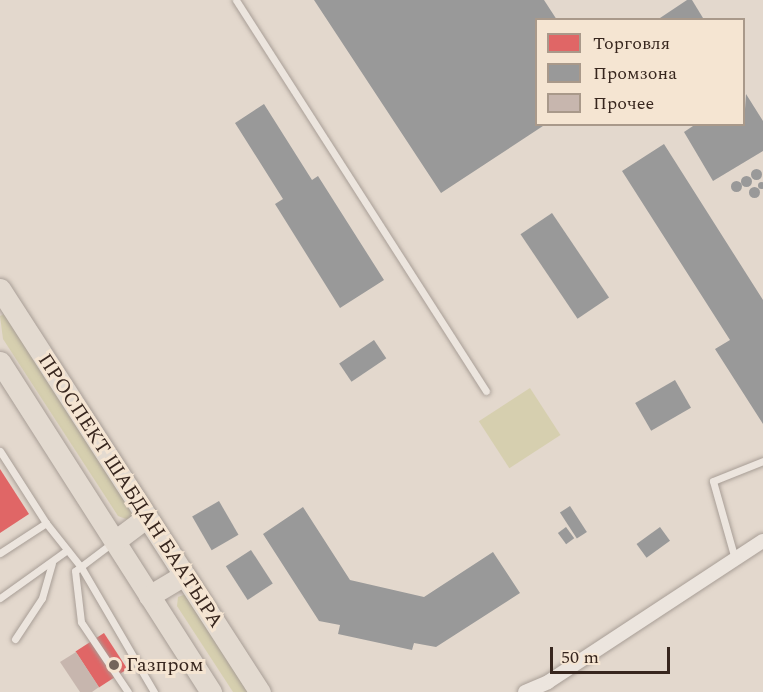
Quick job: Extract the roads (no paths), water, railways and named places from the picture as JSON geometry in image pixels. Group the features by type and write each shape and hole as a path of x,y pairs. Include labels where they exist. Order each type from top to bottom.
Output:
{"main road":[{"name":"ПРОСПЕКТ ШАБДАН БААТЫРА","path":"1,293 260,692"},
{"name":"ПРОСПЕКТ ШАБДАН БААТЫРА","path":"0,362 211,692"},
{"path":"115,541 146,518"},
{"path":"149,597 184,575"}],"street":[{"path":"525,692 548,682 763,541"}],"lane":[{"path":"236,0 486,391"},
{"path":"0,452 46,523 81,567 154,692"},
{"path":"735,559 713,481 763,461"},
{"path":"0,553 46,523"},
{"path":"115,541 75,571 81,622 128,692"},
{"path":"0,598 66,551"},
{"path":"15,639 42,598 52,563"}],"place":[{"name":"Газпром","path":"114,665"}]}
